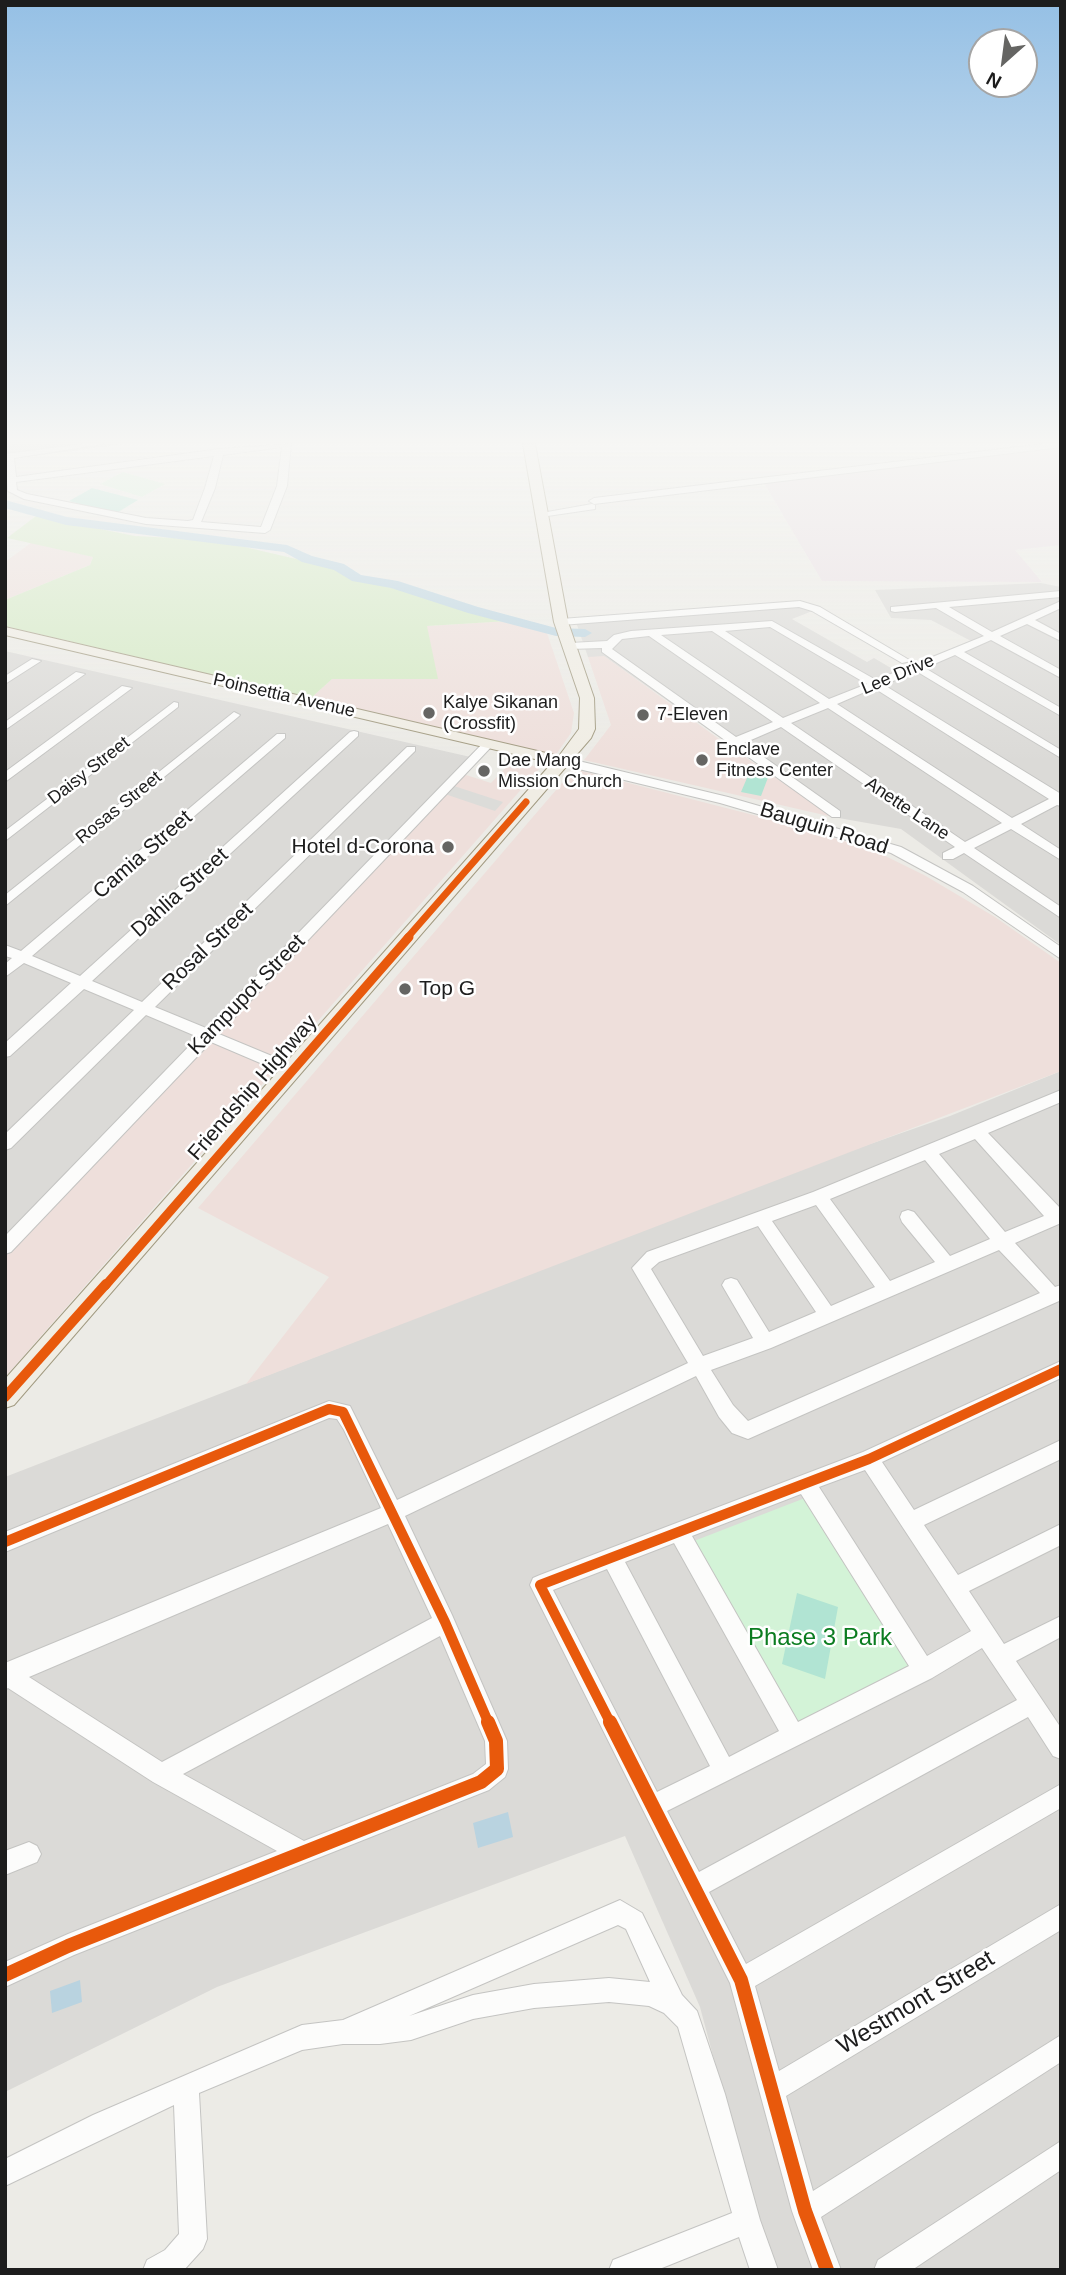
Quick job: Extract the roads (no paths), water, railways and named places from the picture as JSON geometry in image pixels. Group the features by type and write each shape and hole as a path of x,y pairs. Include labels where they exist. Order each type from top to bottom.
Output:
{"main road":[{"name":"Friendship Highway","path":"5,1396 118,1271 558,761 583,738 589,709 550,550"},
{"name":"Poinsettia Avenue","path":"5,631 558,761"}],"street":[{"path":"895,609 1061,594"},
{"path":"572,642 800,604 816,609 1061,754"},
{"name":"Lee Drive","path":"735,743 876,684 911,664 955,651 1061,604"},
{"path":"937,605 1061,675"},
{"path":"1027,620 1061,638"},
{"path":"608,647 620,636 772,624 876,684 1060,800"},
{"path":"712,627 1061,856"},
{"name":"Anette Lane","path":"650,632 1061,914"},
{"path":"572,642 608,647 735,743 836,814"},
{"path":"955,651 1061,713"},
{"path":"5,681 36,661"},
{"path":"5,727 80,674"},
{"path":"5,778 126,688"},
{"name":"Daisy Street","path":"5,837 174,705"},
{"name":"Rosas Street","path":"5,902 234,715"},
{"name":"Dahlia Street","path":"5,1052 354,734"},
{"name":"Camia Street","path":"5,972 281,736"},
{"name":"Kampupot Street","path":"5,1247 489,743"},
{"name":"Rosal Street","path":"5,1144 411,749"},
{"name":"Bauguin Road","path":"558,761 713,797 896,850 968,888 1061,954"},
{"path":"948,856 1060,800"},
{"path":"5,950 291,1070"},
{"path":"928,1152 1002,1241 1057,1294 748,1430 739,1427 641,1268 653,1257 819,1197 1061,1096"},
{"path":"6,1676 393,1511 699,1366 765,1342 1058,1217 978,1132"},
{"path":"819,1197 886,1289"},
{"path":"908,1217 947,1265"},
{"path":"762,1219 827,1314"},
{"path":"731,1285 765,1342"},
{"path":"827,2270 805,2211 741,1980 540,1585 869,1459 1061,1369"},
{"path":"5,1542 329,1409 343,1412 445,1622 496,1741 497,1769 481,1782 81,1941 5,1975"},
{"path":"909,1522 1061,1449"},
{"path":"869,1459 1031,1704 1058,1737"},
{"path":"806,1485 924,1670"},
{"path":"679,1533 794,1736"},
{"path":"954,1588 1061,1534"},
{"path":"611,1558 725,1772"},
{"path":"161,1774 445,1622"},
{"path":"1000,1658 1061,1626"},
{"path":"652,1807 924,1670 985,1634"},
{"path":"6,1676 161,1774 303,1853"},
{"path":"693,1888 1031,1704"},
{"path":"741,1980 1061,1795"},
{"path":"5,1863 29,1854"},
{"path":"343,2032 620,1912 634,1921 673,2004 688,2020 764,2270"},
{"name":"Westmont Street","path":"771,2090 1061,1916"},
{"path":"5,2173 102,2124 302,2038 343,2032 380,2032 411,2028 473,2007 575,1992 609,1990 649,1994 673,2004"},
{"path":"805,2211 1061,2047"},
{"path":"157,2270 175,2259 192,2239 186,2086"},
{"path":"888,2270 1061,2154"},
{"path":"622,2270 747,2220"}],"water":[{"path":"508,1812 513,1837 478,1848 473,1823"},
{"path":"80,1980 82,2002 52,2013 50,1991"}],"waterway":[{"path":"289,550 307,559 339,567 357,578 393,584 473,610 556,632 585,633"}],"place":[{"name":"Kalye Sikanan (Crossfit)","path":"429,713"},
{"name":"7-Eleven","path":"643,715"},
{"name":"Enclave Fitness Center","path":"702,760"},
{"name":"Dae Mang Mission Church","path":"484,771"},
{"name":"Hotel d-Corona","path":"448,847"},
{"name":"Top G","path":"405,989"}],"park label":[{"name":"Phase 3 Park","path":"820,1638"}]}
